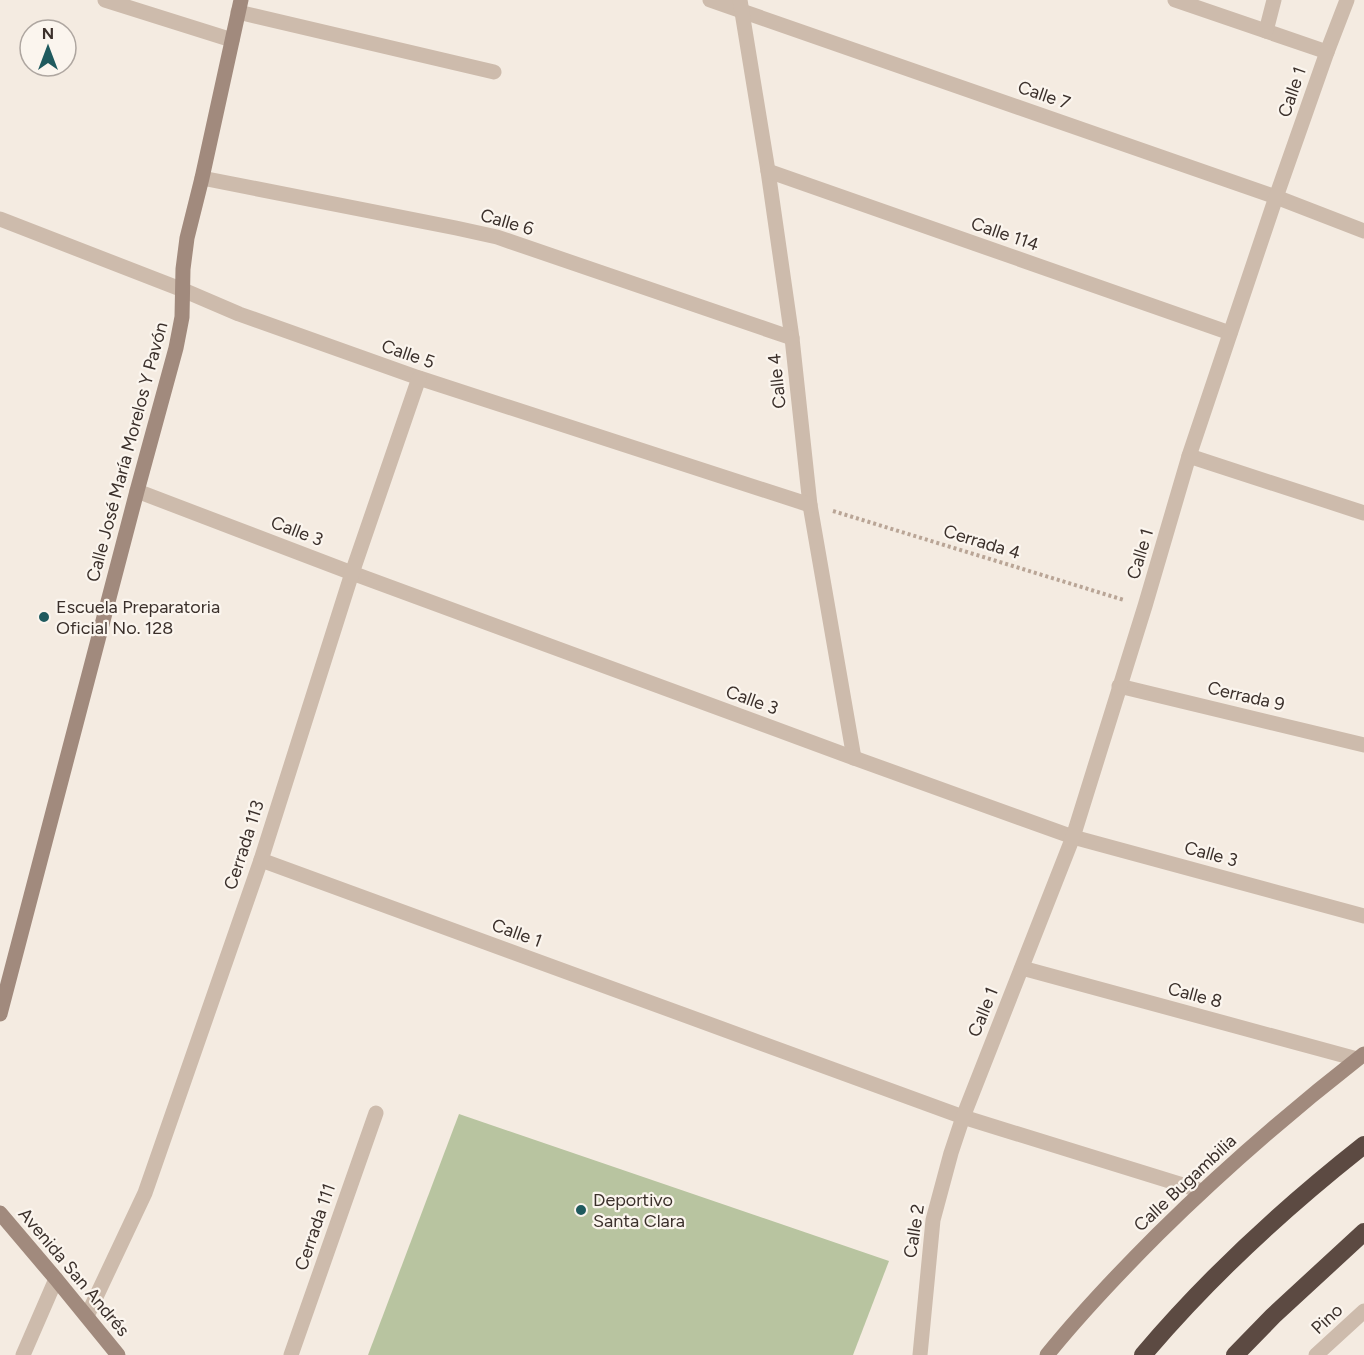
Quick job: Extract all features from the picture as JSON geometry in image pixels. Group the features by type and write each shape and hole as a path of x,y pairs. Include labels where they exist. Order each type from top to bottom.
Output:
{"highway":[{"path":"1143,1355 1243,1249 1303,1195 1364,1145"},
{"path":"1235,1355 1273,1316 1364,1232"}],"street":[{"path":"105,0 232,40"},
{"name":"Calle 7","path":"710,0 741,5 1276,197 1364,231"},
{"path":"1175,0 1327,52"},
{"path":"1266,32 1275,0"},
{"name":"Calle 1","path":"963,1117 1073,837 1230,333 1347,0"},
{"name":"Calle 4","path":"741,5 792,338 810,505 854,758"},
{"path":"240,6 494,72"},
{"name":"Calle José María Morelos Y Pavón","path":"0,1014 176,348 182,317 183,269 187,238 240,6"},
{"name":"Calle 114","path":"768,171 1230,333"},
{"name":"Calle 6","path":"202,178 497,237 792,338"},
{"name":"Calle 5","path":"0,219 239,314 419,378 810,505"},
{"name":"Cerrada 113","path":"87,1316 145,1193 261,860 352,573 419,378"},
{"path":"1190,456 1364,513"},
{"name":"Calle 3","path":"137,491 352,573 1073,837 1364,916"},
{"name":"Cerrada 9","path":"1119,686 1364,745"},
{"name":"Calle 1","path":"261,860 963,1117 1202,1191"},
{"name":"Calle 8","path":"1022,968 1361,1057"},
{"name":"Calle Bugambilia","path":"1047,1355 1064,1333 1127,1265 1202,1191 1283,1119 1361,1057"},
{"name":"Cerrada 111","path":"291,1355 376,1113"},
{"name":"Calle 2","path":"920,1355 933,1220 963,1117"},
{"name":"Avenida San Andrés","path":"0,1214 56,1278 118,1355"},
{"path":"23,1355 56,1278"},
{"name":"Pino","path":"1317,1355 1364,1311"}],"path":[{"name":"Cerrada 4","path":"810,505 1145,606"}],"green space":[{"name":"Deportivo Santa Clara","path":"459,1114 889,1261 853,1355 368,1355"}],"place":[{"name":"Escuela Preparatoria Oficial No. 128","path":"44,617"},
{"name":"Deportivo Santa Clara","path":"581,1210"}]}
